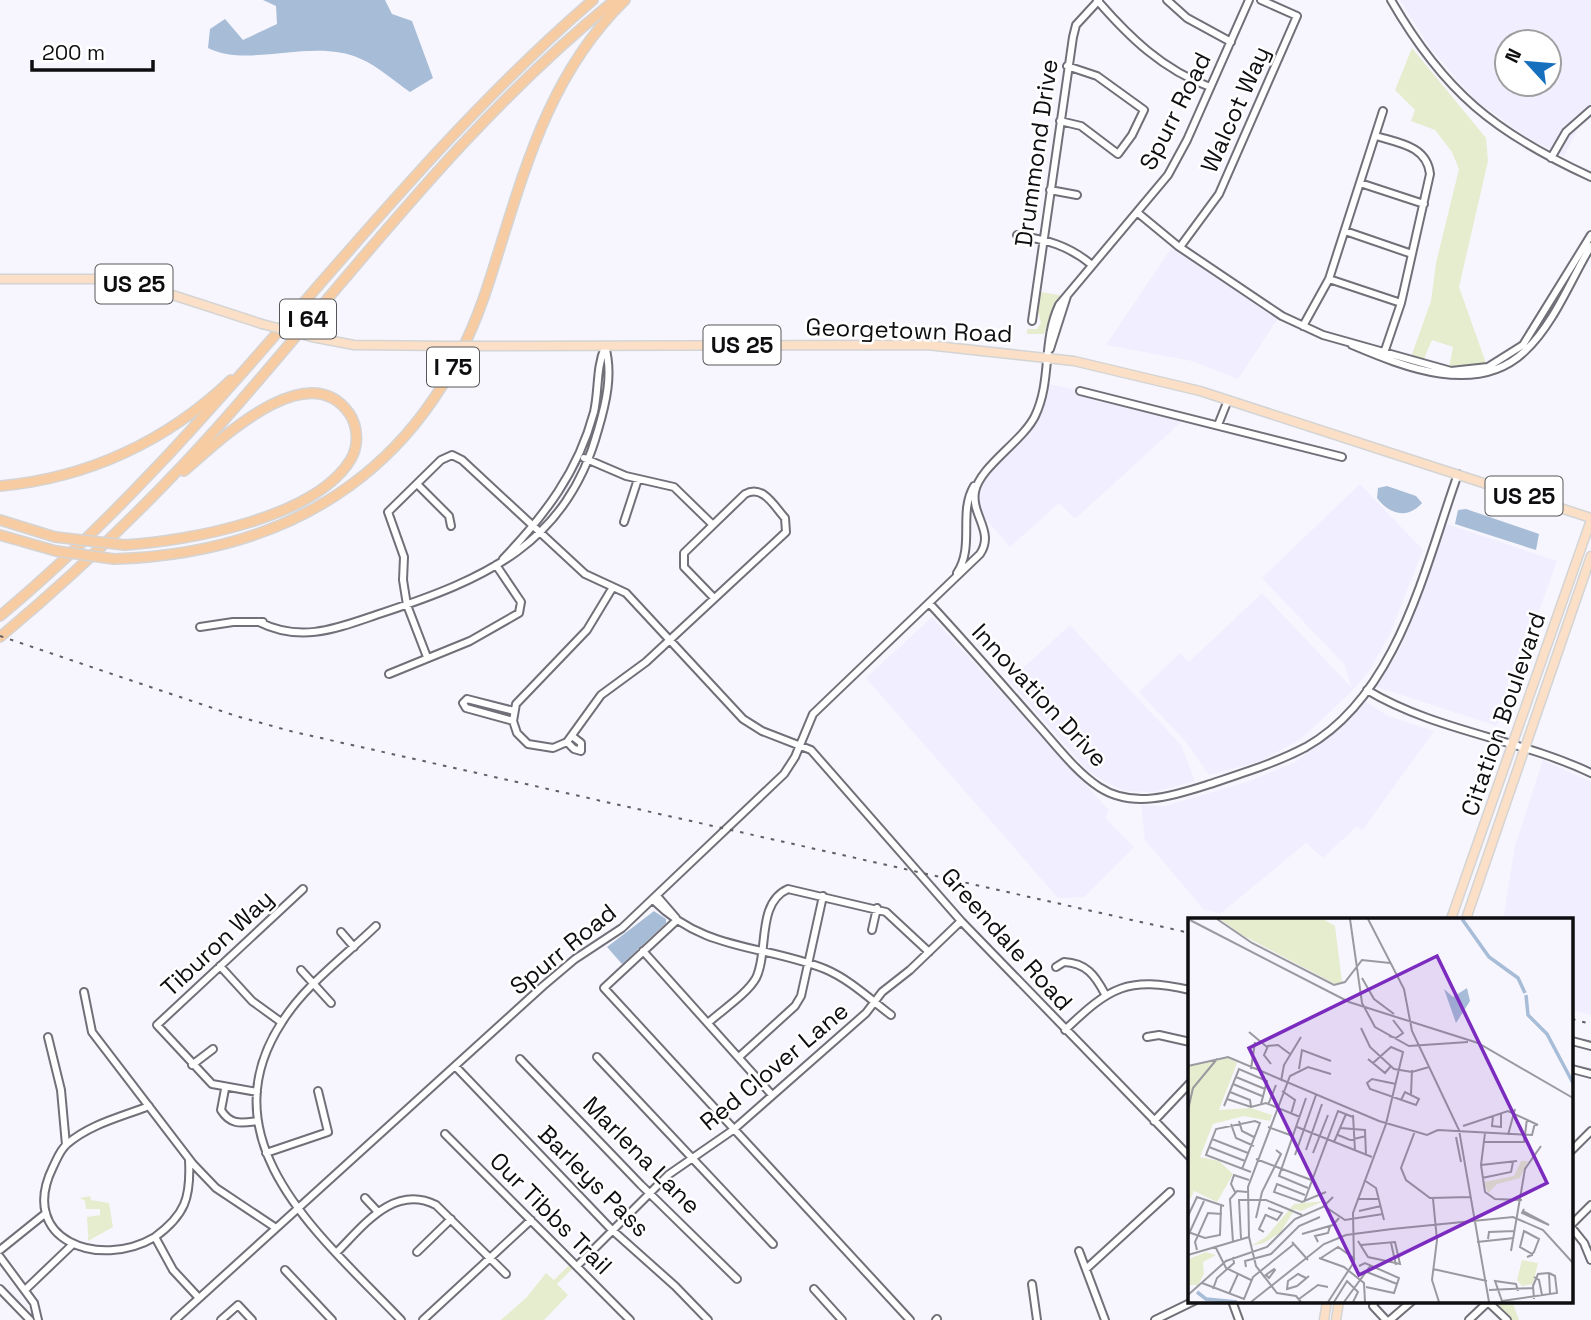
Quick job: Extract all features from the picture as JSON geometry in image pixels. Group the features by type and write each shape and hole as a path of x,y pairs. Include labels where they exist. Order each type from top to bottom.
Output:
{"highway":[{"name":"I 64","path":"0,616 61,562 170,455 392,199 476,110 593,0"},
{"name":"I 64","path":"0,637 145,504 226,417 400,211 457,148 537,69 615,0"},
{"name":"I 75","path":"0,536 56,551 114,559 194,553 229,545 281,526 350,486 401,440 443,385 469,335 535,138 561,82 589,40 625,0"},
{"path":"0,486 27,484 97,466 162,434 219,391 292,315"},
{"path":"0,520 55,537 125,545 201,536 278,511 340,473 353,457 356,428 342,405 330,397 315,394 287,398 239,424 145,504"}],"main road":[{"name":"Georgetown Road","path":"0,279 111,279 154,289 262,324 354,345 927,345 1047,356 1139,375 1228,400 1591,519"},
{"name":"Citation Boulevard","path":"1451,918 1591,519"},
{"name":"Citation Boulevard","path":"1466,918 1591,556"},
{"path":"1324,1320 1327,1302"},
{"path":"1336,1320 1339,1302"}],"street":[{"path":"1098,0 1142,48 1163,64 1210,88"},
{"name":"Drummond Drive","path":"1032,321 1042,239 1076,25 1098,0"},
{"path":"1167,0 1186,18 1231,42"},
{"name":"Spurr Road","path":"174,1320 559,973 610,938 655,898 784,774 813,714 930,604 983,549 985,529 976,510 975,488 1034,418 1041,400 1047,356 1068,295 1168,175 1249,0"},
{"name":"Walcot Way","path":"1181,247 1219,194 1297,16 1261,0"},
{"path":"1391,0 1411,35 1452,87 1503,131 1591,177"},
{"path":"1060,121 1081,126 1118,154 1132,135 1144,110 1097,76 1068,66"},
{"path":"1551,158 1566,132 1591,110"},
{"path":"1303,326 1329,279 1383,111"},
{"path":"1376,136 1416,149 1424,155 1430,174 1401,303 1384,354"},
{"path":"1360,183 1424,204"},
{"path":"1050,190 1077,195"},
{"path":"1138,213 1181,247 1282,316 1337,339 1453,376 1468,376 1503,366 1535,340 1591,246"},
{"path":"1345,232 1412,254"},
{"path":"1384,354 1451,371 1477,369 1501,361 1531,335 1591,234"},
{"path":"1017,235 1042,239 1076,251 1092,265"},
{"path":"1329,279 1401,303"},
{"path":"496,565 534,527 564,486 579,456 595,405 599,360 605,346"},
{"path":"200,627 259,622 308,634 341,629 438,595 521,551 540,533 573,491 588,459 604,407 610,362 605,346"},
{"path":"1080,391 1342,457"},
{"path":"1219,425 1228,400"},
{"path":"595,405 604,407"},
{"path":"579,456 638,479 674,487 713,525"},
{"path":"427,657 407,605 403,580 404,557 388,512 446,457 457,457 585,574 626,593 743,719 762,731 801,743"},
{"name":"Spurr Road","path":"948,586 964,557 969,494 976,482 989,470"},
{"name":"Innovation Drive","path":"930,604 1084,775 1113,793 1149,800 1242,773 1307,746 1339,721 1367,690 1388,660 1402,630 1458,474"},
{"path":"624,522 638,479"},
{"path":"417,484 449,516 452,526"},
{"path":"613,587 587,630 522,694 514,710 513,721 517,733 528,744 553,748 567,742 601,695 636,671 786,532 785,518 756,490 745,494 684,553 682,561 714,598"},
{"path":"389,674 470,640 519,613 521,602 496,565"},
{"path":"1367,690 1400,707 1526,747 1591,773"},
{"path":"513,721 466,708 463,703 467,699 514,710"},
{"path":"567,742 574,750 581,751 581,743 572,736"},
{"name":"Greendale Road","path":"801,743 811,750 870,815 961,921 1188,1155"},
{"name":"Tiburon Way","path":"257,1092 225,1089 212,1084 157,1025 303,889"},
{"path":"708,1023 756,977 771,906 780,893 788,889 877,908 895,917 929,952"},
{"path":"739,1057 795,1006 801,996 823,896"},
{"path":"655,898 677,920 710,939 834,974 891,1015"},
{"path":"872,930 877,908"},
{"path":"677,920 604,988 910,1320"},
{"name":"Red Clover Lane","path":"577,1266 649,1192 690,1159 733,1130 866,1013 874,1002 961,921"},
{"path":"376,926 314,986 282,1022 268,1049 257,1092 258,1121 266,1153 281,1185 298,1209 401,1320"},
{"path":"341,932 354,947"},
{"path":"643,951 772,1094"},
{"path":"1056,967 1064,962 1084,966 1098,979 1105,994"},
{"path":"220,967 252,1001 282,1022"},
{"path":"300,970 331,1003"},
{"path":"1065,1030 1105,994 1127,986 1147,984 1188,990"},
{"path":"84,992 92,1032 189,1157 216,1188 276,1228"},
{"path":"1147,1037 1159,1035 1188,1042"},
{"path":"48,1037 64,1110 66,1145"},
{"path":"1574,1042 1591,1046"},
{"path":"192,1065 213,1049"},
{"path":"597,1058 773,1244"},
{"name":"Marlena Lane","path":"520,1059 737,1279"},
{"name":"Barleys Pass","path":"456,1067 611,1229 675,1286 708,1320"},
{"path":"1574,1070 1591,1074"},
{"path":"1154,1121 1188,1085"},
{"path":"225,1089 221,1110 227,1120 237,1124 258,1121"},
{"path":"266,1153 328,1132 318,1091"},
{"path":"149,1106 98,1125 66,1145 47,1181 46,1213 54,1227 72,1245 91,1251 119,1252 139,1246 175,1221 185,1204 190,1179 189,1157"},
{"path":"1574,1148 1591,1131"},
{"name":"Our Tibbs Trail","path":"445,1134 630,1320"},
{"path":"1574,1138 1579,1143"},
{"path":"1086,1269 1170,1192"},
{"path":"365,1198 378,1212"},
{"path":"337,1252 378,1212 395,1201 423,1198 436,1205 506,1274"},
{"path":"1574,1224 1591,1205"},
{"path":"0,1250 46,1213"},
{"path":"417,1252 451,1219"},
{"path":"423,1320 531,1220"},
{"path":"1574,1229 1591,1260"},
{"path":"155,1237 173,1270 200,1296"},
{"path":"25,1290 72,1245"},
{"path":"1079,1251 1105,1320"},
{"path":"0,1256 36,1306 38,1320"},
{"path":"285,1270 331,1320"},
{"path":"1032,1284 1037,1320"},
{"path":"0,1289 30,1320"},
{"path":"814,1289 842,1320"},
{"path":"1155,1320 1192,1302"},
{"path":"1232,1302 1239,1320"},
{"path":"1375,1302 1373,1306 1388,1320 1410,1302"},
{"path":"1469,1320 1486,1302"},
{"path":"1488,1302 1507,1320"},
{"path":"221,1320 237,1305 252,1320"},
{"path":"615,1320 623,1313"}],"shaded area":[{"path":"1400,0 1591,0 1591,118 1579,127 1564,156 1529,139 1474,99 1431,49"},
{"path":"1172,247 1279,317 1238,379 1192,361 1106,345"},
{"path":"1049,384 1189,415 1075,519 1059,503 1010,547 980,513 977,495 983,478 1022,440 1035,423"},
{"path":"1360,484 1423,550 1389,636 1369,671 1353,690 1301,739 1261,761 1209,775 1185,741 1139,692 1180,653 1189,662 1262,593 1352,688 1344,664 1262,578"},
{"path":"1447,524 1557,561 1497,726 1377,687 1400,649"},
{"path":"932,617 1109,810 1105,818 1134,847 1084,897 1058,898 866,678"},
{"path":"1070,625 1181,745 1195,781 1155,792 1124,791 1100,779 1087,770 1009,681"},
{"path":"1365,701 1388,716 1434,731 1362,831 1357,826 1323,858 1306,843 1221,913 1204,910 1145,840 1141,805 1165,806 1250,781 1297,761 1337,730"},
{"path":"1543,760 1591,782 1591,1015 1574,1011 1574,918 1503,918 1515,846"}],"green space":[{"path":"1412,48 1486,138 1488,161 1459,287 1487,366 1449,368 1453,347 1432,340 1423,361 1411,357 1431,301 1436,263 1459,169 1452,152 1435,130 1411,121 1415,110 1395,90"},
{"path":"1040,292 1060,295 1044,334 1027,334 1027,329 1037,329 1041,323 1038,311"},
{"path":"90,1196 91,1200 109,1203 113,1227 88,1241 88,1236 91,1236 88,1235 87,1217 100,1215 100,1209 86,1209 85,1201 80,1198"},
{"path":"571,1263 574,1267 557,1284 568,1295 544,1320 501,1320 527,1297 546,1273 554,1280"},
{"path":"1491,1302 1512,1302 1519,1320 1510,1320"}],"water":[{"path":"263,0 385,0 392,14 412,21 433,78 410,92 367,62 342,53 303,51 243,55 225,54 208,48 210,29 225,19 243,40 277,24 276,6"},
{"path":"1387,486 1416,496 1422,503 1410,512 1393,511 1377,498 1378,488"},
{"path":"1466,509 1539,534 1536,550 1455,524 1458,510"},
{"path":"654,911 666,919 666,923 622,964 607,947"}],"railway":[{"path":"0,636 236,716 294,732 1188,933"},
{"path":"1574,1020 1591,1024"}]}
